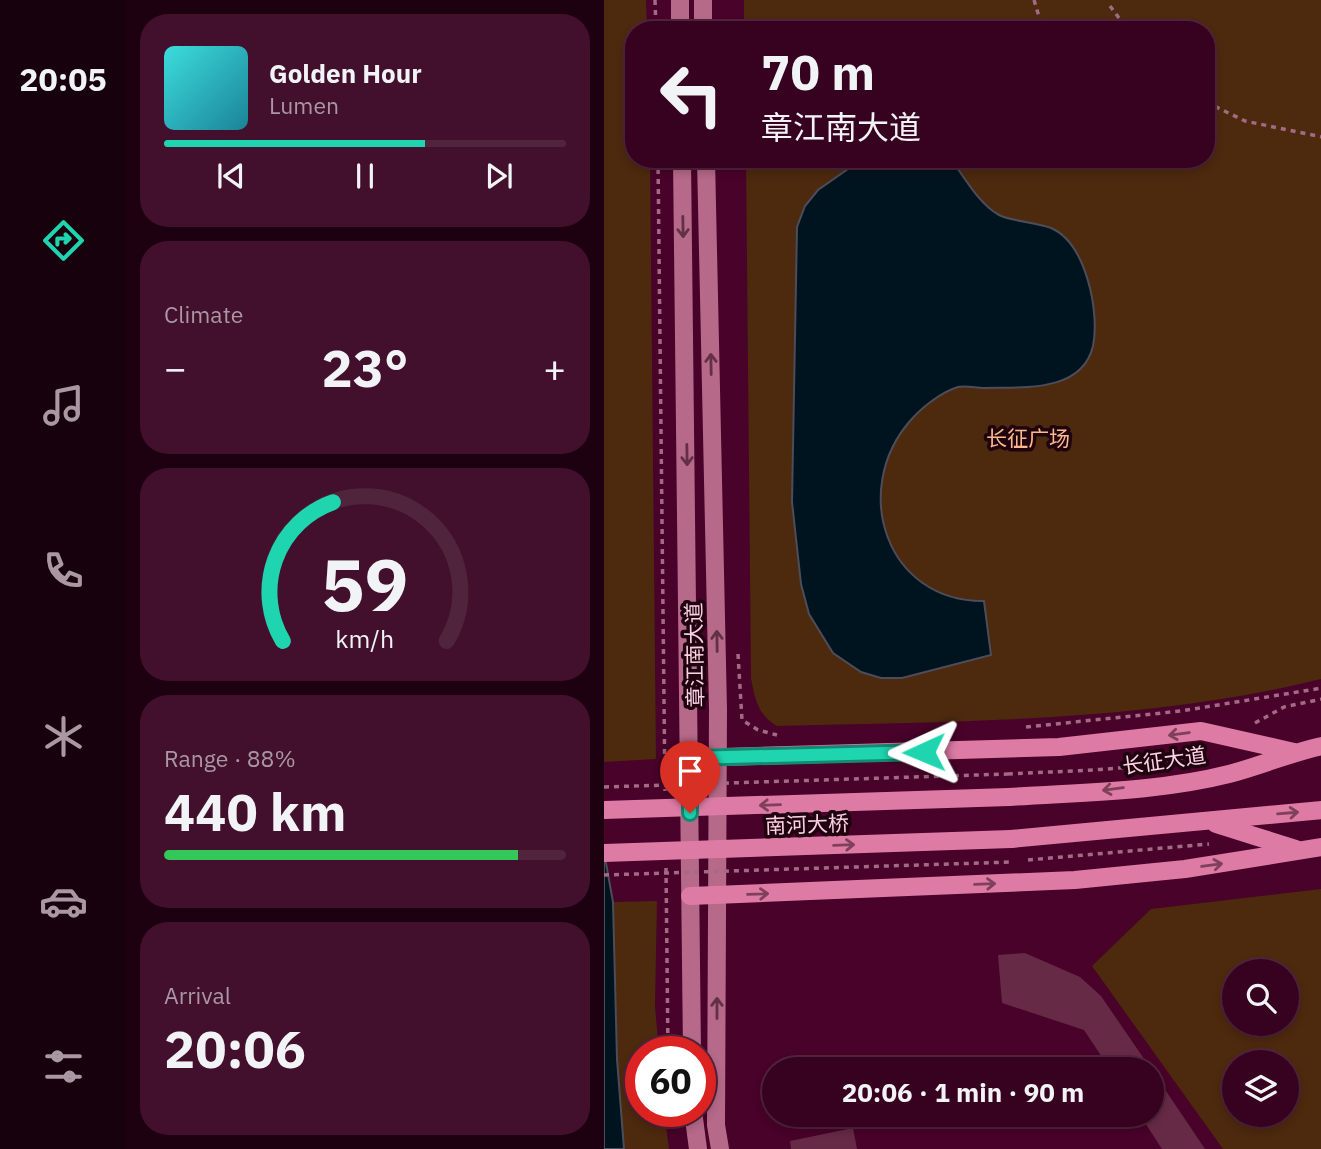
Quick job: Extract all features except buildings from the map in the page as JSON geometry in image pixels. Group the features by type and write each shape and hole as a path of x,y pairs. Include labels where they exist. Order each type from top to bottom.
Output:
{"main road":[{"path":"680,0 680,21"},
{"path":"703,0 703,21"},
{"name":"章江南大道","path":"682,168 692,1036"},
{"name":"章江南大道","path":"706,168 718,695 716,1125 720,1149"},
{"path":"690,758 1059,747 1201,731 1294,752"},
{"name":"长征大道","path":"1009,796 1093,792 1193,780 1229,774 1294,752 1321,746"},
{"name":"南河大桥","path":"604,810 1009,796"},
{"path":"1206,821 1321,810"},
{"path":"1206,821 1299,850"},
{"name":"南河大桥","path":"604,853 1011,839 1206,821"},
{"path":"690,896 1075,880 1185,869 1321,848"},
{"path":"695,1127 698,1149"}],"path":[{"path":"655,0 656,21"},
{"path":"1033,0 1040,21"},
{"path":"1110,6 1121,21"},
{"path":"1215,106 1245,121 1321,137"},
{"path":"658,168 665,799"},
{"path":"1022,727 1181,711 1321,688"},
{"path":"742,720 758,730 779,736"},
{"path":"604,787 1008,774"},
{"path":"604,875 1012,862"},
{"path":"666,864 668,1036"}],"green space":[{"path":"604,0 646,0 647,21 625,21 625,168 650,168 656,759 604,762"},
{"name":"长征广场","path":"744,0 1321,0 1321,679 1187,704 1050,717 777,726 765,717 756,700 751,678 746,168 1215,168 1215,21 744,21"},
{"path":"1321,889 1321,1149 1223,1149 1164,1067 1164,1057 1157,1057 1092,966 1151,909"},
{"path":"657,901 655,1006 658,1036 625,1036 625,1127 666,1127 669,1149 624,1149 617,1059 613,902"}],"water":[{"path":"850,168 957,168 972,190 992,210 1005,217 1051,228 1063,236 1082,263 1092,298 1095,332 1087,361 1077,372 1064,380 1032,387 961,386 952,389 932,401 910,421 892,449 882,478 881,509 888,537 902,563 923,583 950,596 984,601 991,655 902,678 881,678 861,672 833,653 809,614 801,584 792,502 797,227 805,206 818,190"},
{"path":"604,852 613,902 617,1059 624,1149 604,1149"}],"route":[{"path":"690,813 690,758 924,752"}]}
